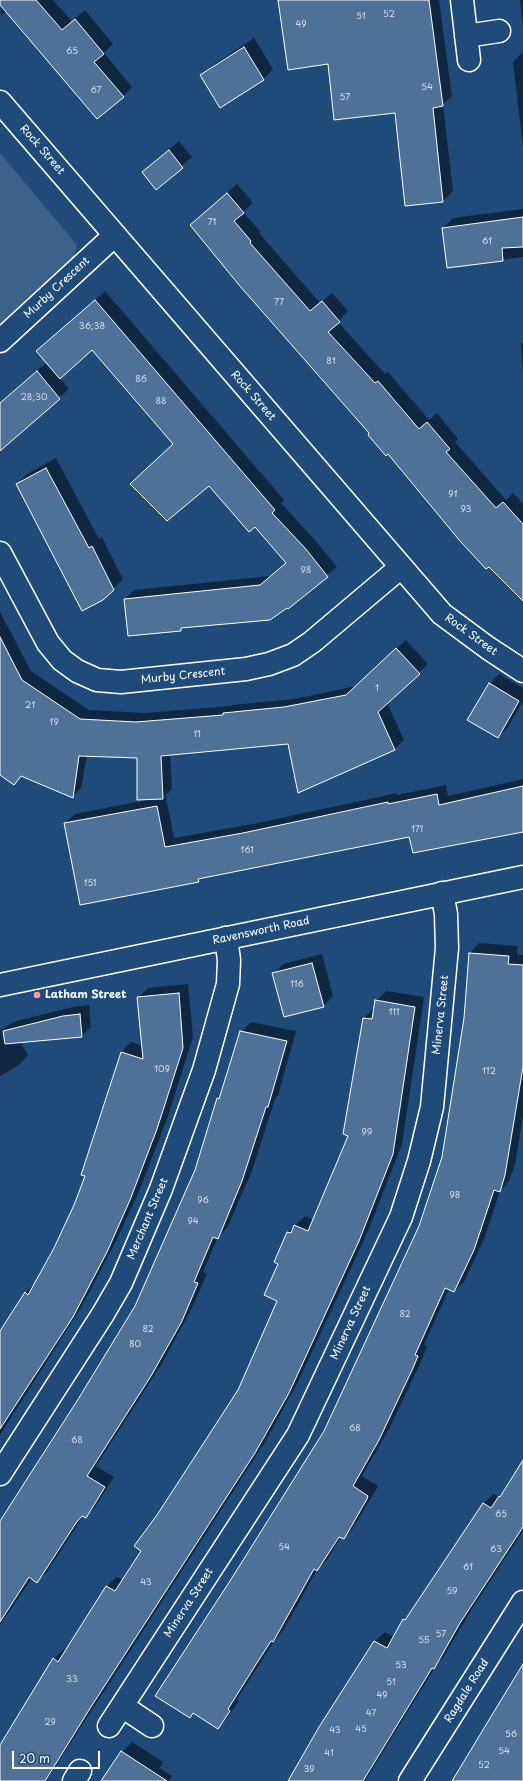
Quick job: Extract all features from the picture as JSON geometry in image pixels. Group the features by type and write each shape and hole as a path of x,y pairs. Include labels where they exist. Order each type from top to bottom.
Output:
{"street":[{"path":"462,0 469,60"},
{"path":"466,36 498,32"},
{"name":"Rock Street","path":"0,102 442,614 488,648 523,671"},
{"name":"Murby Crescent","path":"0,341 115,235"},
{"name":"Murby Crescent","path":"0,553 48,643 62,660 77,671 97,680 121,682 246,669 269,664 293,655 312,642 400,567"},
{"name":"Ravensworth Road","path":"0,985 523,877"},
{"name":"Minerva Street","path":"109,1726 298,1435 401,1217 419,1161 432,1107 447,948 446,914 442,893"},
{"name":"Merchant Street","path":"0,1474 103,1314 121,1283 161,1189 204,1070 228,984 229,960 226,938"},
{"name":"Ragdale Road","path":"410,1781 523,1602"},
{"path":"122,1706 152,1726"}],"shaded area":[{"path":"0,153 77,245 74,256 0,325"}],"building":[{"path":"0,0 36,0 62,30 75,19 104,54 94,62 124,97 97,119 0,5"},
{"path":"278,0 429,0 443,106 433,108 443,202 405,206 395,113 334,120 328,64 288,70"},
{"path":"244,47 264,80 220,108 200,75"},
{"path":"169,150 183,168 156,190 142,172"},
{"path":"227,193 244,213 234,221 251,241 250,243 310,311 322,301 340,322 328,332 375,383 378,381 419,429 427,422 450,449 446,452 496,508 503,502 523,524 523,601 489,567 486,569 460,541 388,454 386,456 368,435 369,433 239,285 190,225"},
{"path":"523,217 523,247 502,248 503,261 447,268 442,228"},
{"path":"95,300 275,510 272,513 305,548 328,577 288,609 287,608 270,620 181,628 181,631 128,636 124,599 260,585 286,563 255,527 249,532 209,486 167,521 130,484 173,444 92,350 60,379 36,351"},
{"path":"37,371 60,399 0,451 0,403"},
{"path":"46,468 89,548 92,546 114,590 103,600 82,611 16,484"},
{"path":"0,637 22,680 80,719 136,722 223,715 223,713 284,707 346,695 396,648 420,674 378,712 395,750 298,793 288,744 161,756 163,799 137,800 137,758 79,756 73,798 21,776 14,785 0,775"},
{"path":"489,683 519,701 498,738 467,720"},
{"path":"523,786 523,832 413,853 409,837 198,879 199,882 80,905 64,823 157,806 165,847 243,833 388,802 388,804 437,794 439,805"},
{"path":"469,953 509,956 508,964 523,965 523,1067 505,1175 500,1192 494,1190 474,1250 454,1292 445,1288 415,1355 418,1356 413,1368 379,1440 353,1486 368,1496 367,1499 344,1539 339,1537 317,1571 314,1569 273,1642 271,1641 255,1666 228,1709 230,1711 218,1729 193,1713 190,1718 155,1696 230,1581 324,1431 419,1226 442,1157 464,1018"},
{"path":"312,963 324,1007 284,1017 272,973"},
{"path":"179,993 183,1048 157,1129 130,1200 107,1252 73,1317 0,1429 0,1331 25,1292 28,1295 54,1248 74,1205 85,1176 81,1175 121,1052 143,1059 137,997"},
{"path":"375,1000 415,1007 393,1154 359,1241 289,1393 255,1453 89,1710 45,1781 0,1781 0,1745 53,1658 58,1662 106,1586 115,1591 141,1551 134,1546 157,1515 238,1390 277,1301 264,1295 278,1264 274,1262 287,1232 291,1233 294,1225 308,1231 348,1136 343,1134 363,1018 372,1019"},
{"path":"80,1014 82,1037 5,1044 3,1031 63,1016"},
{"path":"240,1031 287,1041 268,1107 266,1107 242,1181 218,1239 213,1237 194,1282 198,1283 182,1321 151,1376 87,1476 105,1487 86,1518 82,1516 76,1523 37,1583 29,1577 0,1622 0,1521 77,1401 135,1306 195,1170 217,1098 219,1099"},
{"path":"523,1460 523,1527 460,1623 434,1669 432,1668 363,1781 288,1781 319,1727 374,1641 387,1648 403,1619 405,1620 483,1503 491,1508 499,1496 500,1497"},
{"path":"523,1664 523,1781 452,1781 495,1710"},
{"path":"121,1751 167,1781 101,1781"}],"place":[{"name":"Latham Street","path":"37,995"}]}
